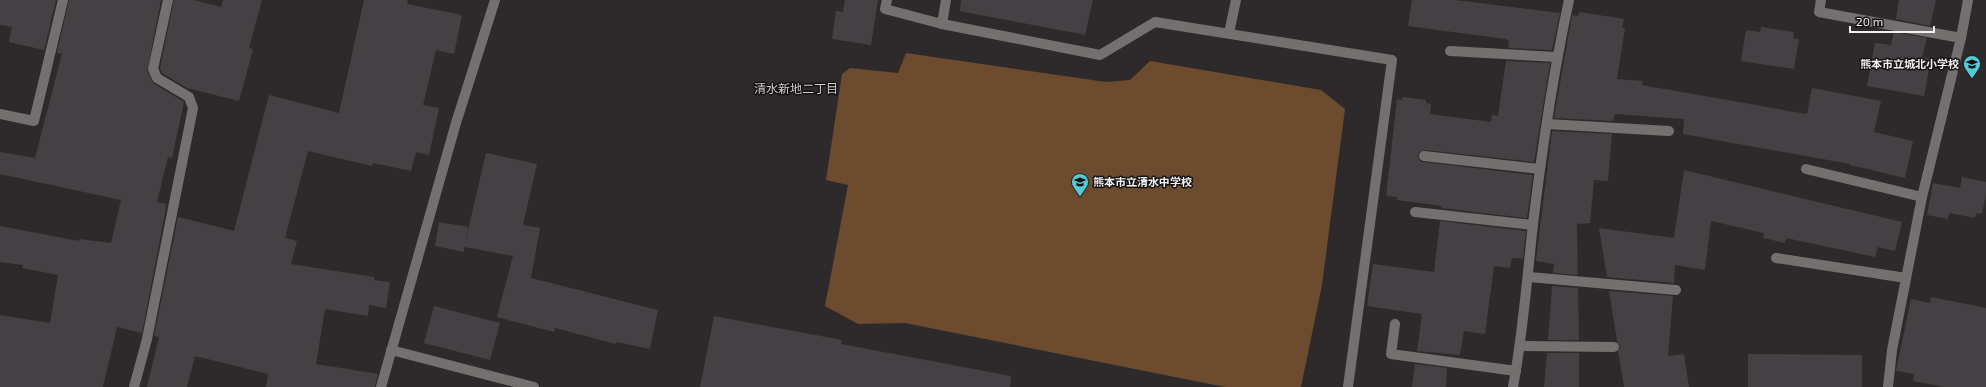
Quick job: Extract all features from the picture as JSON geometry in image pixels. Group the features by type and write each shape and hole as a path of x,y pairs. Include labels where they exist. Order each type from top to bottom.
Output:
{"street":[{"path":"0,114 34,121 63,0"},
{"path":"134,387 147,339 193,108 189,97 158,78 153,68 168,0"},
{"path":"381,387 456,123 495,0"},
{"path":"887,0 885,9 942,24 1100,55 1154,22 1392,60 1348,387"},
{"path":"942,24 946,0"},
{"path":"1229,33 1236,0"},
{"path":"1513,387 1529,278 1533,225 1556,57 1569,0"},
{"path":"1822,0 1819,12 1961,38"},
{"path":"1888,387 1892,350 1922,197 1961,38 1968,0"},
{"path":"1450,51 1556,57"},
{"path":"1547,124 1669,131"},
{"path":"1424,156 1540,169"},
{"path":"1806,169 1922,197"},
{"path":"1415,212 1533,225"},
{"path":"1776,258 1906,278"},
{"path":"1529,278 1676,290"},
{"path":"1395,324 1391,354 1516,371"},
{"path":"1520,346 1614,348"},
{"path":"391,350 534,387"}],"shaded area":[{"name":"熊本市立清水中学校","path":"906,53 1106,82 1130,80 1150,61 1321,90 1345,109 1322,285 1301,387 1225,387 905,323 858,324 825,306 848,185 826,180 842,74 850,68 898,73"}],"building":[{"path":"0,0 56,0 44,50 9,42 12,27 0,25"},
{"path":"69,0 161,0 147,71 153,83 184,102 172,158 168,157 157,202 166,204 165,213 142,333 117,327 103,387 0,387 0,315 50,323 58,275 22,268 23,265 0,262 0,226 79,241 79,239 111,243 121,200 0,174 0,152 35,158 62,54 57,53"},
{"path":"174,0 194,0 221,7 223,0 262,0 249,48 253,49 239,101 187,88 162,73 160,68"},
{"path":"364,0 408,0 407,4 462,15 454,54 436,50 423,105 439,108 429,155 416,152 411,171 373,163 372,166 308,151 285,238 297,241 291,264 374,277 374,280 390,282 386,308 369,305 368,316 325,309 316,364 378,374 375,387 266,387 268,374 195,356 187,387 147,387 159,337 154,336 178,217 234,231 269,95 339,113"},
{"path":"845,0 878,0 871,45 832,39 836,11 843,12"},
{"path":"961,0 1093,0 1085,35 960,11"},
{"path":"1412,0 1455,0 1560,13 1552,50 1508,48 1509,41 1505,39 1408,26"},
{"path":"1899,0 1936,0 1930,26 1896,19"},
{"path":"1579,12 1624,19 1622,28 1625,28 1617,79 1643,81 1642,85 1807,114 1812,88 1881,101 1874,132 1913,141 1905,178 1850,164 1683,134 1684,119 1615,114 1613,121 1554,118 1572,15 1578,16"},
{"path":"1761,27 1794,32 1793,38 1799,39 1794,69 1741,61 1746,30 1760,32"},
{"path":"1894,32 1927,38 1922,57 1931,59 1924,96 1867,86 1875,43 1891,45"},
{"path":"1506,61 1550,63 1534,162 1425,150 1419,152 1418,156 1420,161 1423,162 1533,175 1527,218 1441,208 1442,206 1397,200 1397,197 1386,196 1397,99 1402,100 1402,97 1426,100 1426,103 1431,104 1430,114 1491,122 1492,115 1498,116"},
{"path":"1552,131 1612,134 1608,181 1594,180 1590,223 1577,224 1578,275 1553,273 1554,264 1536,261"},
{"path":"486,153 537,164 523,225 540,228 531,278 658,310 650,349 617,342 616,344 555,328 554,332 497,317 513,256 464,247 464,252 435,246 439,222 468,227 465,243"},
{"path":"1684,170 1902,222 1895,251 1878,247 1875,257 1786,238 1785,243 1763,238 1764,233 1711,221 1705,270 1675,265 1674,283 1607,277 1599,228 1674,238"},
{"path":"1962,177 1986,182 1986,194 1982,214 1976,213 1975,218 1949,213 1948,219 1927,215 1933,183 1960,188"},
{"path":"1440,221 1526,231 1523,259 1512,258 1510,268 1494,266 1485,334 1464,331 1460,355 1417,351 1422,314 1367,306 1373,264 1434,272"},
{"path":"1552,286 1578,288 1579,340 1548,340"},
{"path":"1609,291 1673,296 1668,356 1684,354 1689,387 1624,387 1618,351 1620,347 1617,341"},
{"path":"1931,297 1986,308 1986,387 1944,387 1913,381 1914,374 1896,371 1911,299 1930,303"},
{"path":"434,306 500,323 490,360 424,343"},
{"path":"714,316 842,340 841,344 1011,376 1010,387 700,387"},
{"path":"1547,353 1579,353 1579,387 1544,387"},
{"path":"1748,354 1862,355 1862,387 1748,387"},
{"path":"1415,364 1447,368 1446,387 1412,387"}],"place":[{"name":"熊本市立城北小学校","path":"1972,79"},
{"name":"熊本市立清水中学校","path":"1080,197"}],"district":[{"name":"清水新地二丁目","path":"796,89"}]}
